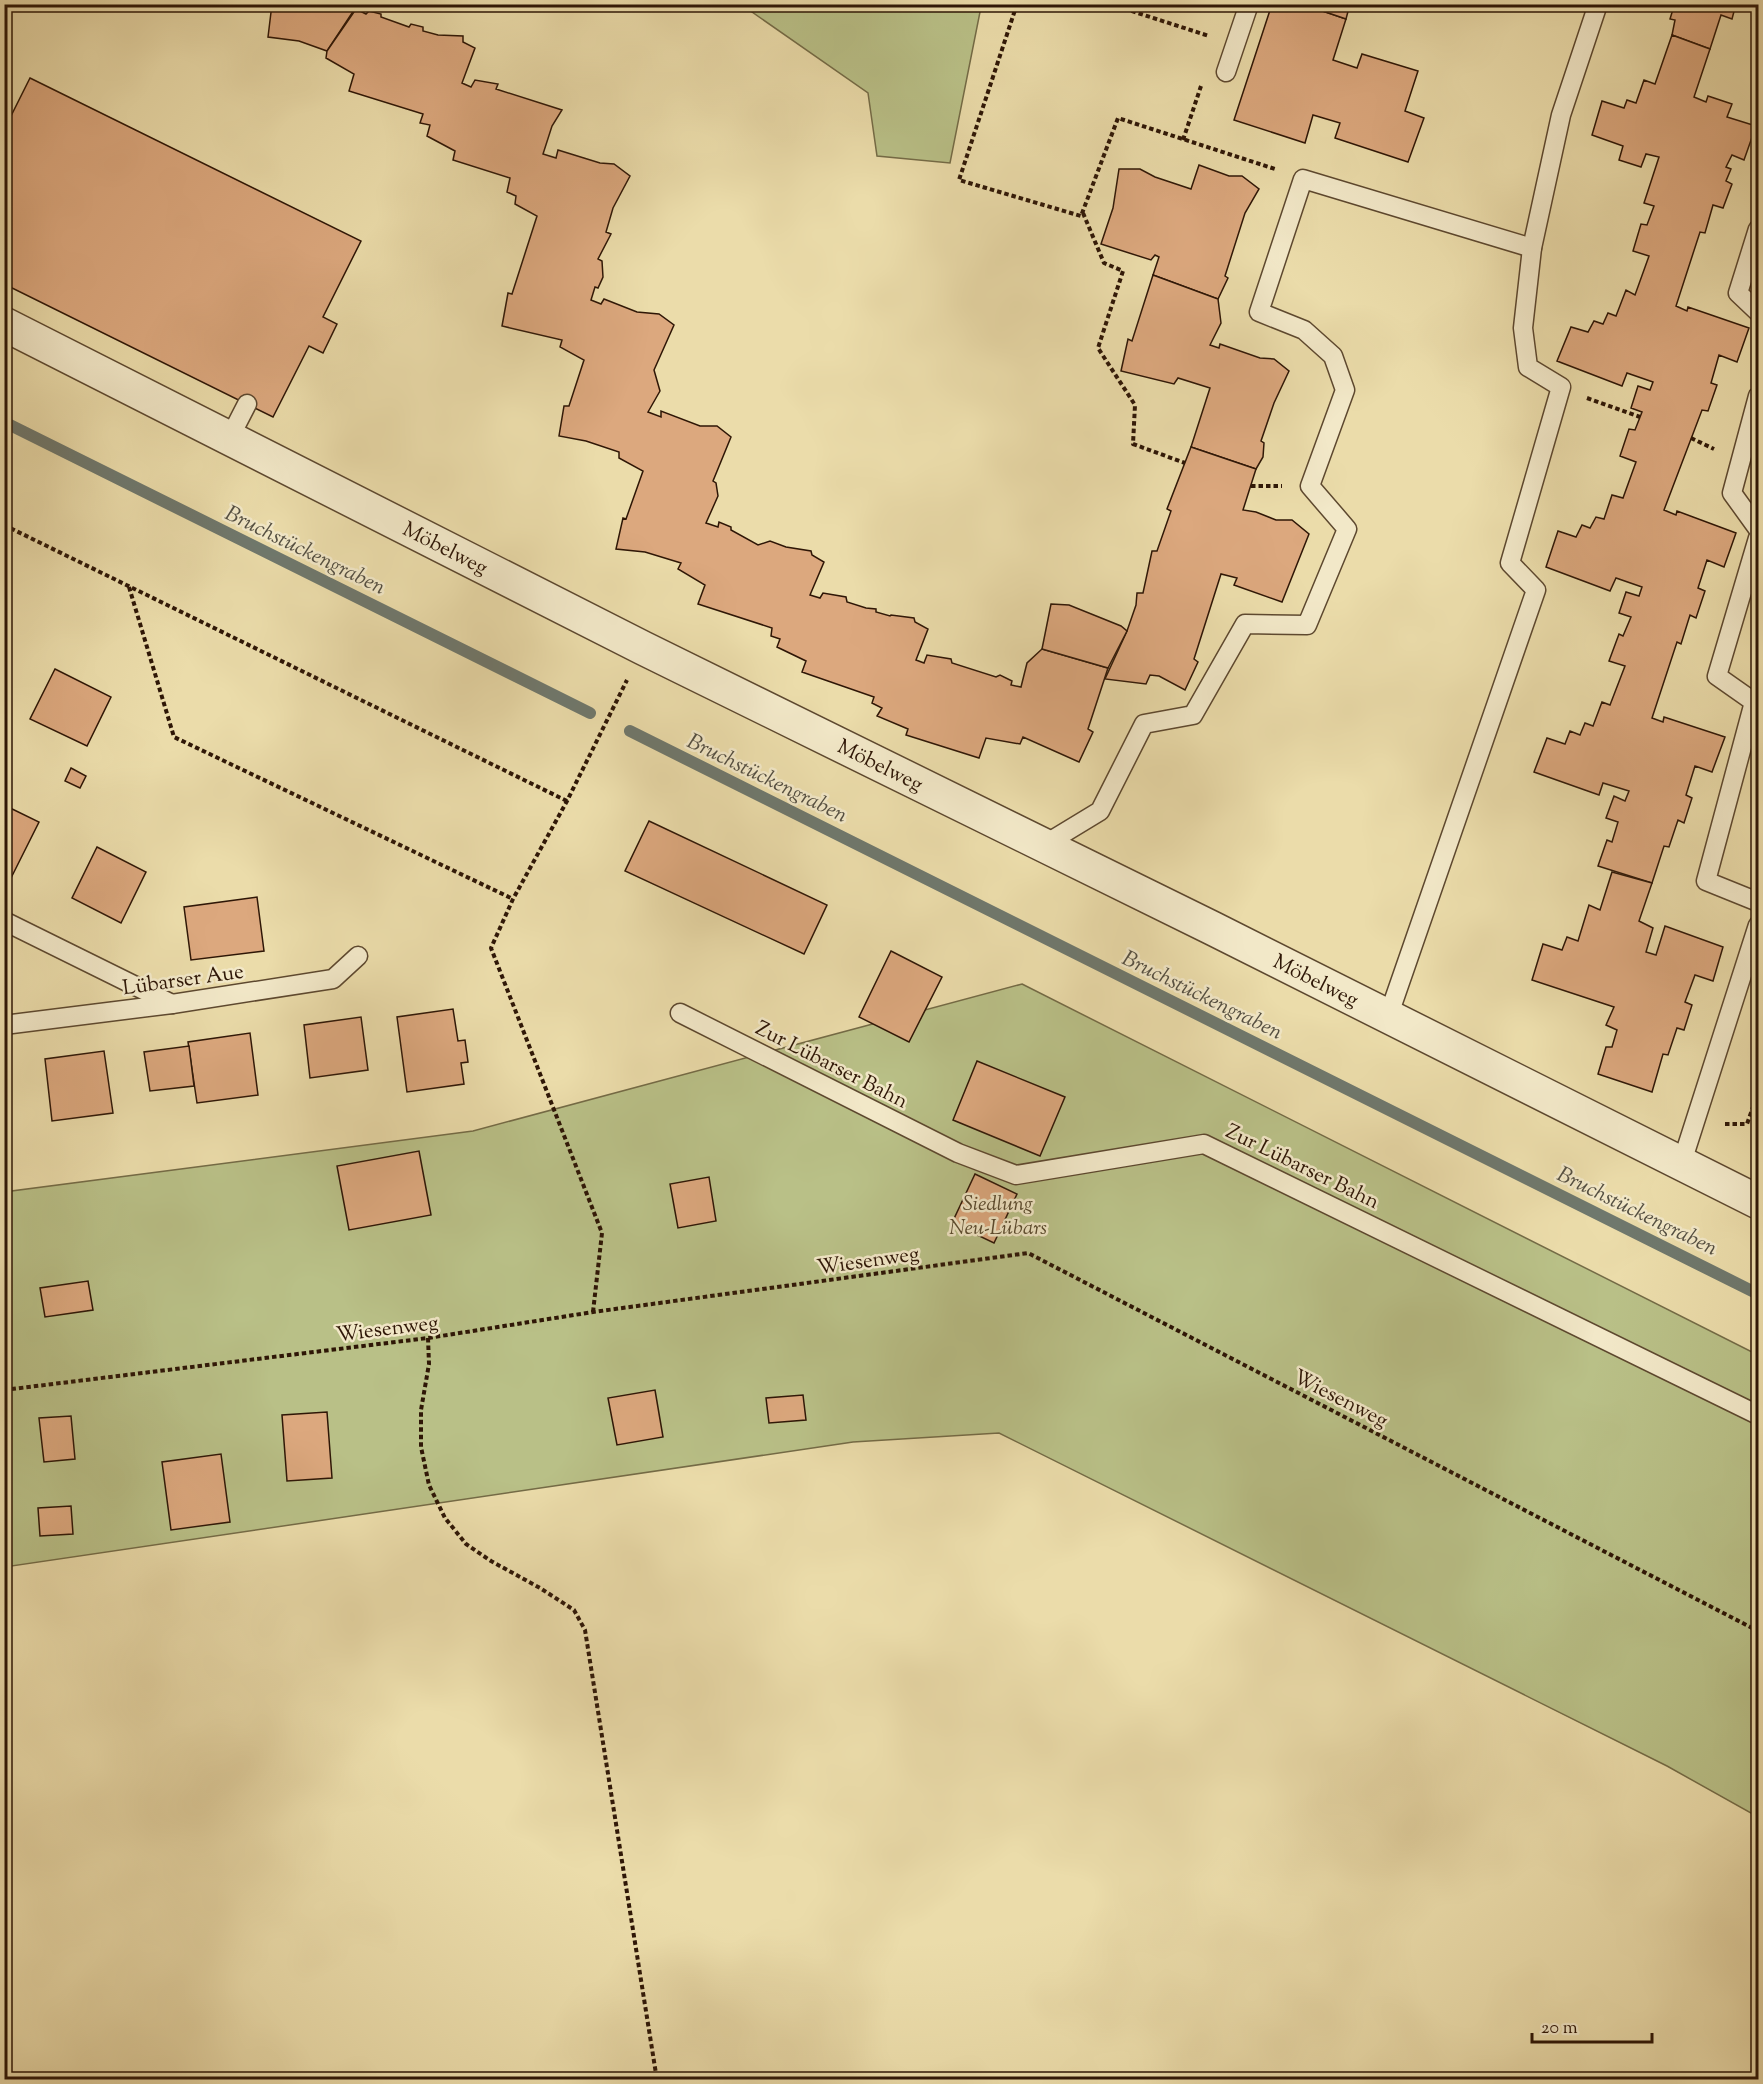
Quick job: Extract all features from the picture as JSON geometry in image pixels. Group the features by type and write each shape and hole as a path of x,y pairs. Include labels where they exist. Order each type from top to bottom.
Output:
{"street":[{"name":"Möbelweg","path":"4,324 654,653 1682,1162 1758,1202"}],"lane":[{"path":"1226,72 1249,4"},
{"path":"1388,1017 1536,590 1510,563 1561,387 1528,367 1523,328 1532,248 1561,115 1598,4"},
{"path":"1044,845 1100,811 1144,724 1193,715 1245,624 1307,625 1347,529 1310,486 1345,390 1333,356 1304,330 1259,312 1303,179 1532,248"},
{"path":"1758,229 1738,293 1758,312"},
{"path":"1758,396 1732,493 1758,530"},
{"path":"229,439 247,404"},
{"path":"1758,538 1717,676 1754,702 1706,881 1758,902"},
{"path":"4,921 172,1004"},
{"path":"1682,1162 1758,925"},
{"name":"Lübarser Aue","path":"4,1025 172,1004 333,979 358,956"},
{"name":"Zur Lübarser Bahn","path":"680,1013 958,1153 1016,1175 1204,1143 1758,1414"}],"path":[{"path":"1017,4 959,180 1081,216 1119,118 1303,179"},
{"path":"1110,4 1218,38"},
{"path":"1083,212 1104,263 1123,271 1098,348 1135,405 1133,444 1185,463"},
{"path":"1561,387 1640,417"},
{"path":"4,525 567,801"},
{"path":"129,586 174,737 513,899"},
{"path":"593,1312 602,1233 491,948 513,899 567,801 627,681"},
{"path":"1694,1124 1747,1124 1758,1093"},
{"name":"Wiesenweg","path":"4,1390 428,1338 593,1312 1028,1253 1758,1631"},
{"path":"428,1338 429,1364 421,1410 421,1447 429,1485 445,1518 466,1544 574,1610 585,1630 657,2079"}],"green space":[{"path":"974,4 981,7 950,163 877,156 868,93 742,5"},
{"name":"Siedlung Neu-Lübars","path":"1022,984 1758,1355 1758,1817 1667,1766 999,1433 853,1442 5,1567 4,1192 473,1131"}],"building":[{"path":"272,4 358,4 327,51 299,41 268,37"},
{"path":"1272,4 1302,4 1346,19 1333,60 1357,68 1362,54 1418,71 1405,111 1424,118 1408,162 1335,138 1340,123 1313,115 1305,143 1234,120"},
{"path":"1302,4 1350,4 1346,19"},
{"path":"1670,4 1736,4 1732,19 1721,15 1710,49 1672,35 1675,20 1670,19 1674,6"},
{"path":"356,9 366,14 369,11 381,14 381,17 409,27 411,24 423,27 423,31 438,35 463,36 463,42 475,48 462,83 471,87 475,80 498,84 496,89 562,110 552,126 543,154 556,158 558,150 600,163 614,164 630,176 613,208 606,232 611,234 598,259 602,261 603,277 598,288 595,287 591,300 601,304 604,299 637,312 659,314 674,325 654,370 660,391 648,412 661,417 661,411 700,426 717,426 731,437 713,481 716,483 718,496 706,523 718,527 719,522 731,527 731,530 758,545 770,541 786,547 811,551 812,555 824,562 810,595 820,598 823,593 846,597 847,602 876,609 876,612 914,618 915,622 928,629 916,660 924,663 927,655 951,659 952,663 996,677 1000,675 1012,681 1011,685 1021,687 1027,663 1042,649 1108,668 1088,729 1093,732 1079,762 1023,737 1020,744 986,738 979,758 906,735 908,729 877,716 882,708 872,703 874,697 802,672 806,661 777,647 780,639 771,636 772,628 698,604 705,585 678,569 681,563 645,552 616,549 623,518 626,519 643,471 619,458 619,452 586,441 559,436 564,406 569,406 584,360 560,347 562,340 502,326 508,293 512,294 537,216 515,204 516,196 507,192 510,178 453,160 455,151 427,136 430,125 420,123 423,114 349,91 354,74 326,58 327,51"},
{"path":"1672,35 1710,49 1694,97 1706,102 1708,96 1732,104 1727,117 1756,126 1744,160 1732,155 1726,167 1731,169 1726,181 1732,184 1723,208 1713,205 1705,233 1700,232 1676,306 1687,311 1688,307 1749,328 1737,362 1719,355 1711,383 1717,385 1708,411 1702,410 1664,510 1676,515 1677,511 1736,533 1724,567 1707,560 1698,588 1705,591 1696,618 1690,615 1681,644 1677,642 1652,718 1663,722 1664,717 1725,737 1712,772 1695,766 1686,795 1692,798 1684,823 1678,820 1669,847 1664,846 1652,883 1598,866 1607,840 1612,842 1618,822 1606,818 1614,796 1625,801 1629,791 1603,783 1599,795 1534,772 1547,738 1565,744 1570,731 1580,735 1585,723 1593,726 1602,702 1610,705 1625,666 1609,661 1619,634 1623,636 1631,617 1619,613 1626,592 1639,596 1642,587 1616,578 1610,591 1546,567 1558,531 1576,537 1582,525 1590,528 1596,517 1604,519 1612,495 1623,498 1636,462 1620,456 1629,429 1635,430 1642,412 1631,408 1638,386 1650,390 1653,382 1627,373 1622,386 1557,361 1571,327 1588,332 1594,321 1603,324 1608,313 1616,316 1626,290 1635,295 1649,256 1633,251 1641,224 1647,225 1654,206 1644,203 1659,157 1646,154 1641,167 1619,160 1623,146 1592,135 1602,101 1624,108 1627,100 1636,103 1644,80 1655,84"},
{"path":"30,78 361,241 323,317 337,324 323,353 309,346 273,417 4,284 4,130"},
{"path":"1199,165 1229,176 1242,176 1259,189 1245,213 1225,276 1228,278 1218,299 1153,275 1159,257 1155,255 1151,260 1101,244 1113,208 1119,169 1140,169 1155,177 1191,189"},
{"path":"1153,275 1218,299 1221,323 1210,345 1219,348 1220,344 1260,358 1274,359 1289,371 1274,403 1261,441 1264,443 1263,457 1256,469 1191,447 1210,388 1178,378 1174,384 1121,371 1128,339 1132,341"},
{"path":"1191,447 1256,469 1243,510 1256,512 1276,520 1292,520 1309,534 1282,602 1234,585 1237,578 1221,574 1194,659 1198,662 1185,690 1159,676 1150,675 1146,684 1105,679 1127,631 1136,605 1137,593 1143,593 1152,551 1157,551 1171,511 1167,509"},
{"path":"1051,604 1069,605 1121,626 1127,631 1108,668 1042,649"},
{"path":"55,669 111,697 87,746 30,719"},
{"path":"71,768 86,776 80,788 65,781"},
{"path":"4,805 39,822 11,878 4,874"},
{"path":"649,821 827,905 804,954 625,871"},
{"path":"97,847 146,872 121,923 72,898"},
{"path":"1612,872 1652,883 1639,921 1653,928 1646,952 1656,955 1665,926 1723,947 1713,981 1695,975 1685,1002 1692,1005 1684,1030 1677,1028 1668,1055 1663,1054 1652,1092 1598,1074 1606,1047 1612,1047 1617,1030 1606,1025 1614,1007 1532,980 1543,944 1562,950 1567,937 1578,941 1589,905 1600,910"},
{"path":"257,897 264,951 191,960 184,907"},
{"path":"891,951 942,977 909,1042 859,1017"},
{"path":"453,1009 458,1041 465,1040 468,1062 461,1063 464,1084 407,1092 397,1017"},
{"path":"361,1017 368,1070 310,1078 304,1025"},
{"path":"250,1033 258,1095 197,1103 188,1042"},
{"path":"189,1046 194,1086 150,1091 144,1052"},
{"path":"104,1051 113,1113 52,1121 45,1059"},
{"path":"977,1061 1065,1097 1040,1156 953,1120"},
{"path":"419,1151 431,1215 349,1230 337,1166"},
{"path":"975,1174 1017,1194 994,1243 952,1223"},
{"path":"709,1177 716,1221 678,1228 670,1184"},
{"path":"88,1281 93,1310 45,1317 40,1288"},
{"path":"655,1390 663,1437 617,1445 608,1398"},
{"path":"803,1395 806,1420 769,1423 766,1398"},
{"path":"327,1412 332,1478 287,1481 282,1415"},
{"path":"71,1416 75,1459 44,1462 39,1418"},
{"path":"221,1454 230,1522 171,1530 162,1462"},
{"path":"71,1506 73,1534 40,1536 38,1508"}],"waterway":[{"name":"Bruchstückengraben","path":"4,422 590,713"},
{"name":"Bruchstückengraben","path":"630,731 1758,1294"}]}
